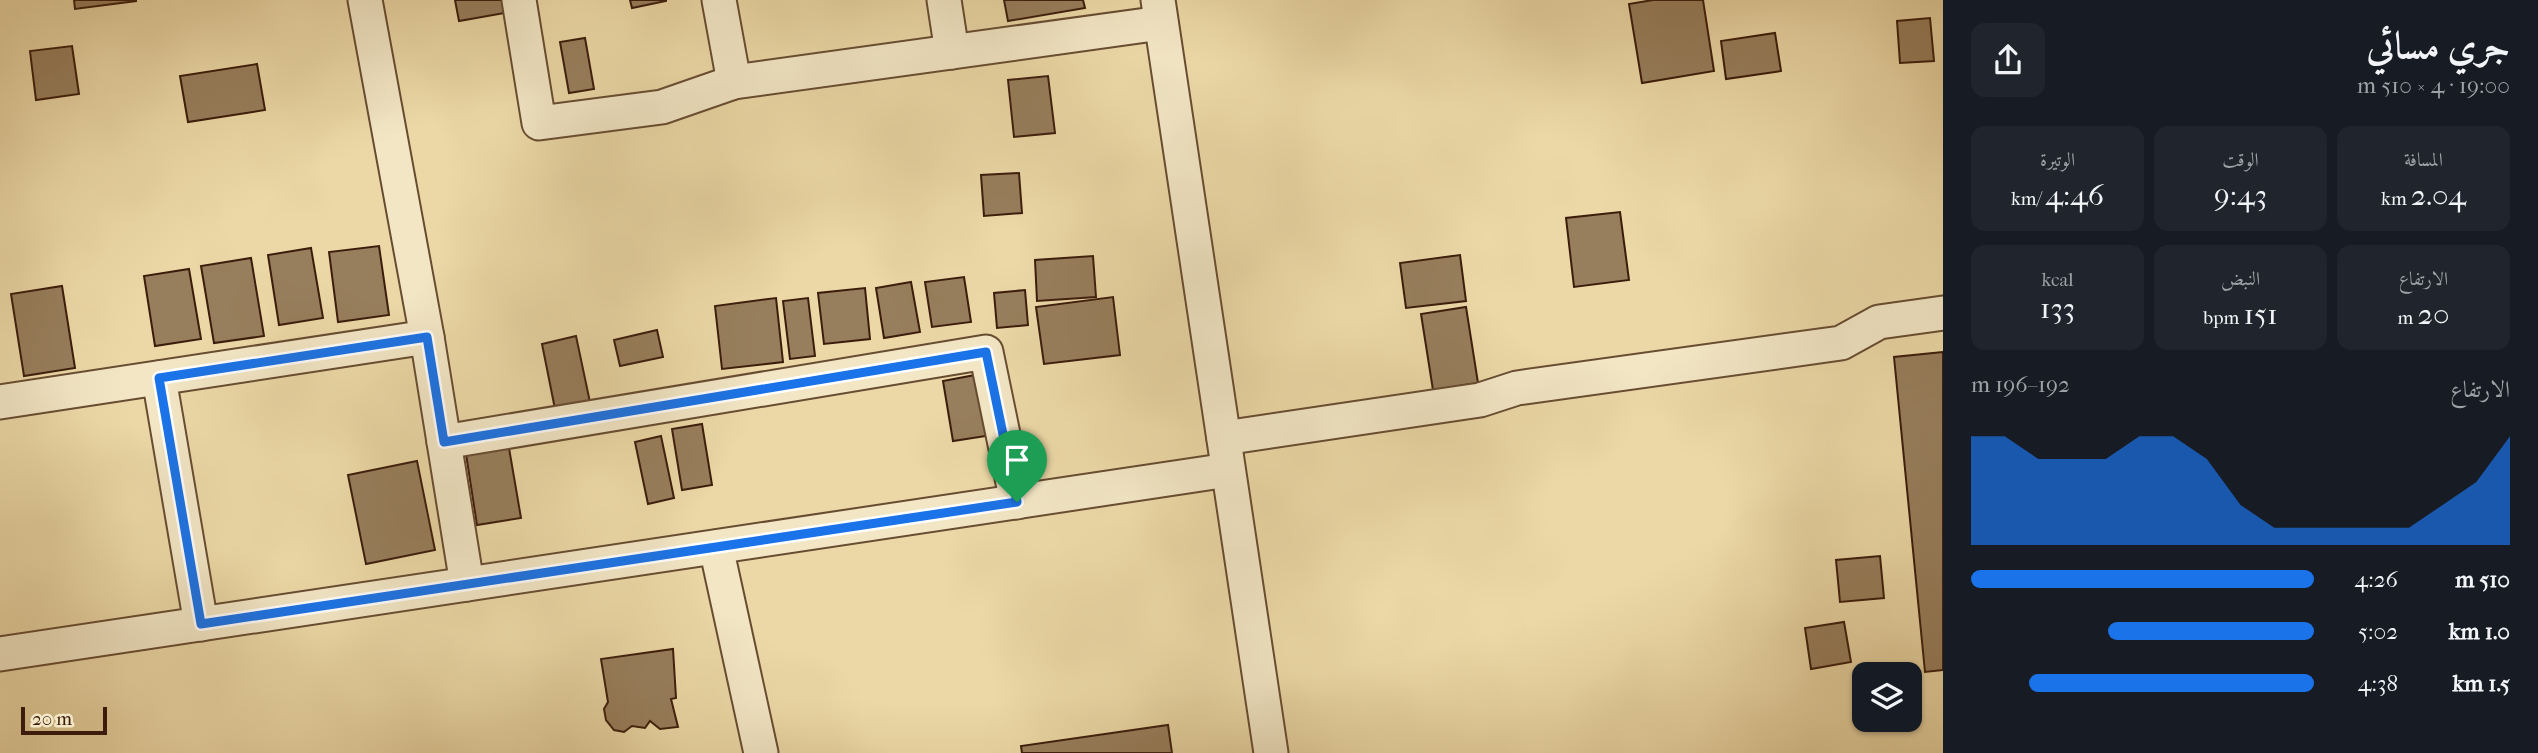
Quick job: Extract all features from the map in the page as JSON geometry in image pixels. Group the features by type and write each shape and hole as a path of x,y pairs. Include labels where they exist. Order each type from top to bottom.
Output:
{"street":[{"path":"365,0 427,337 467,584"},
{"path":"519,0 539,123 662,107 734,82 952,52 1160,11 1271,753"},
{"path":"719,0 734,82"},
{"path":"944,0 952,52"},
{"path":"0,654 1017,502 1480,400 1517,388 1841,343 1879,322 1943,313"},
{"path":"0,402 427,337"},
{"path":"444,442 986,352 1017,502"},
{"path":"159,378 201,624"},
{"path":"716,547 761,753"}],"building":[{"path":"74,0 136,0 136,1 75,9"},
{"path":"455,0 514,0 515,11 459,21"},
{"path":"630,0 666,0 666,1 632,8"},
{"path":"1004,0 1083,0 1085,8 1008,21"},
{"path":"1653,0 1703,0 1714,71 1642,83 1629,4"},
{"path":"1930,18 1934,61 1900,63 1897,21"},
{"path":"1775,33 1781,71 1726,79 1721,41"},
{"path":"585,38 594,89 569,93 560,42"},
{"path":"72,46 79,94 36,100 30,51"},
{"path":"257,64 265,110 188,122 180,76"},
{"path":"1048,76 1055,133 1014,137 1008,80"},
{"path":"1019,173 1022,213 984,216 981,175"},
{"path":"1620,212 1629,280 1574,287 1566,218"},
{"path":"379,246 389,315 338,322 329,252"},
{"path":"311,248 323,318 279,325 268,255"},
{"path":"1460,255 1466,301 1406,308 1400,263"},
{"path":"1093,256 1096,297 1037,301 1035,260"},
{"path":"251,258 264,336 214,343 201,266"},
{"path":"189,269 201,339 155,346 144,276"},
{"path":"964,277 971,322 932,327 925,282"},
{"path":"911,282 920,332 884,338 876,288"},
{"path":"62,286 75,368 24,376 11,294"},
{"path":"865,288 870,339 824,344 818,293"},
{"path":"1025,290 1028,325 997,328 994,293"},
{"path":"1113,297 1120,355 1044,364 1036,307"},
{"path":"776,298 783,362 722,369 715,306"},
{"path":"808,298 815,356 790,359 783,301"},
{"path":"1466,307 1478,383 1433,390 1421,314"},
{"path":"657,330 663,357 620,366 614,340"},
{"path":"576,336 591,407 556,414 542,344"},
{"path":"1943,352 1943,670 1925,672 1894,357"},
{"path":"975,375 986,436 953,441 943,381"},
{"path":"702,424 712,485 682,490 672,429"},
{"path":"661,436 674,498 648,504 635,442"},
{"path":"509,448 521,518 477,525 466,454"},
{"path":"417,461 435,550 366,564 348,475"},
{"path":"1880,556 1884,598 1840,602 1836,560"},
{"path":"1844,622 1851,662 1811,669 1805,628"},
{"path":"673,649 676,698 671,699 678,727 660,729 650,721 645,728 632,726 624,732 614,730 606,720 604,709 608,702 601,659"},
{"path":"1168,725 1172,753 1022,753 1021,746"}],"route":[{"path":"427,337 444,442 986,352 1017,502 201,624 159,378 427,337"}]}
